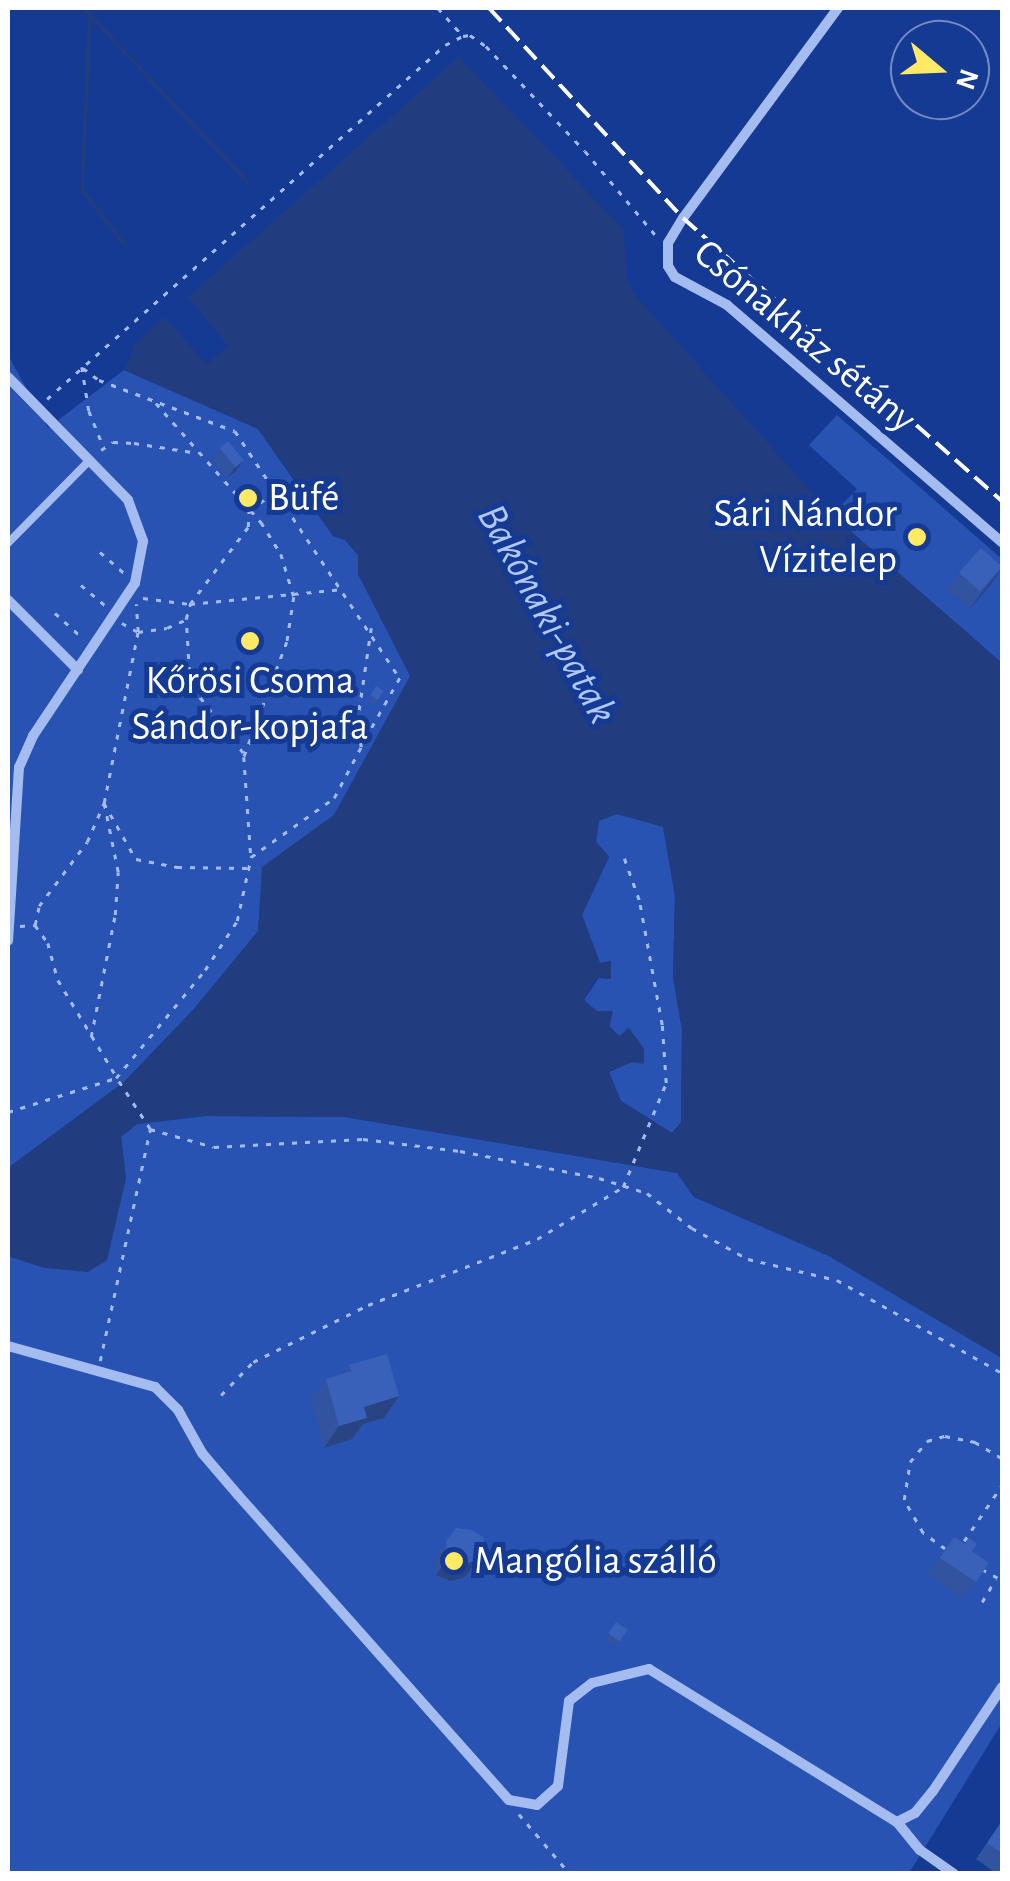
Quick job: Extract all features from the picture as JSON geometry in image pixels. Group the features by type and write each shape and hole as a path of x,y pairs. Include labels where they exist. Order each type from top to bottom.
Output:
{"street":[{"name":"Csónakház sétány","path":"838,8 668,243 668,266 676,277 727,305 1002,542"},
{"path":"8,378 128,500 140,521 143,551 131,597 32,736 19,767 8,941"},
{"path":"8,600 78,670"},
{"path":"8,1346 155,1387 178,1410 202,1452 238,1496 509,1800 537,1805 558,1786 569,1701 592,1683 649,1669 897,1822 920,1850 954,1874"},
{"path":"897,1822 915,1813 934,1791 1002,1687"}],"lane":[{"path":"8,542 88,460"}],"path":[{"path":"438,8 463,36"},
{"path":"38,409 446,45 463,36 470,35 486,46 585,151 661,241 668,243"},
{"path":"82,367 99,380 235,431 400,678 334,798 252,857"},
{"path":"82,367 89,411 103,446 134,442 203,454"},
{"path":"8,1112 116,1076 221,947 237,921 252,857 244,755 286,642 294,597 281,554 203,454 155,402"},
{"path":"249,510 275,492"},
{"path":"244,755 190,685 186,619 190,604 248,527 249,510"},
{"path":"100,552 134,582"},
{"path":"81,585 138,632 167,628 186,619"},
{"path":"34,925 39,906 87,842 104,804 138,632 131,597 190,604 294,597 343,589"},
{"path":"55,614 93,648"},
{"path":"361,747 357,723 370,628"},
{"path":"104,804 136,860 177,867 248,868"},
{"path":"92,1037 115,915 118,872 104,804"},
{"path":"221,1395 252,1362 368,1305 536,1239 623,1186 666,1083 662,1025 639,900 624,858"},
{"path":"9,926 34,925"},
{"path":"34,925 48,943 58,980 150,1129 214,1148 364,1139 599,1178 647,1193 692,1228 748,1260 837,1280 1002,1373"},
{"path":"97,1371 150,1129"},
{"path":"1002,1458 975,1442 936,1437 910,1462 904,1500 923,1533 942,1549 956,1552 1002,1485"},
{"path":"970,1560 1002,1580"},
{"path":"982,1602 996,1578"},
{"path":"509,1800 570,1874"}],"shaded area":[{"path":"8,355 48,428 124,370 258,429 333,536 345,540 358,555 358,574 411,676 334,815 263,867 258,931 194,1009 124,1082 8,1168"},
{"name":"Sári Nándor Vízitelep","path":"837,415 1002,559 1002,663 832,515 857,489 809,445"},
{"path":"617,814 663,826 675,896 673,977 682,1030 681,1123 672,1133 621,1101 609,1072 632,1062 628,1028 620,1037 584,1000 610,961 600,963 582,915 609,857 596,842 599,820"},
{"path":"205,1116 345,1117 677,1173 694,1197 829,1256 1002,1358 1002,1723 909,1873 8,1874 8,1256 45,1268 126,1179 121,1137 137,1124"}],"water":[{"path":"459,57 624,230 626,277 634,294 832,515 1002,663 1002,1358 829,1256 694,1197 677,1173 345,1117 205,1116 137,1124 121,1137 126,1179 107,1260 88,1272 45,1268 8,1256 8,1168 124,1082 194,1009 258,931 262,867 334,815 410,676 358,574 358,555 345,540 334,536 258,429 124,370 135,345 163,317 207,364 228,346 188,297","holes":["617,814 663,827 675,896 673,977 682,1030 681,1122 672,1133 621,1101 609,1072 632,1062 644,1064 644,1049 629,1028 620,1036 609,1029 613,1011 597,1011 584,1000 596,978 611,979 611,961 600,963 582,915 609,856 596,842 599,821"]}],"building":[{"path":"228,441 244,460 236,467 220,448"},
{"path":"253,484 260,494 251,500 244,490"},
{"path":"981,548 1002,567 980,591 959,573"},
{"path":"376,686 384,691 378,700 370,695"},
{"path":"387,1354 399,1396 364,1407 367,1418 339,1426 326,1379 351,1371 349,1365"},
{"path":"456,1528 472,1530 483,1537 486,1548 477,1560 462,1565 448,1559 446,1541"},
{"path":"954,1537 965,1544 969,1538 977,1544 972,1551 989,1563 976,1582 940,1558"},
{"path":"616,1622 628,1630 620,1641 608,1634"},
{"path":"1002,1825 1002,1853 987,1843"}],"waterway":[{"name":"Bakónaki-patak","path":"83,8 248,183"},
{"path":"90,14 82,190 125,245"}],"railway":[{"path":"489,8 683,218 1002,501"}],"place":[{"name":"Büfé","path":"248,498"},
{"name":"Sári Nándor Vízitelep","path":"917,537"},
{"name":"Kőrösi Csoma Sándor-kopjafa","path":"250,641"},
{"name":"Mangólia szálló","path":"454,1561"}]}
